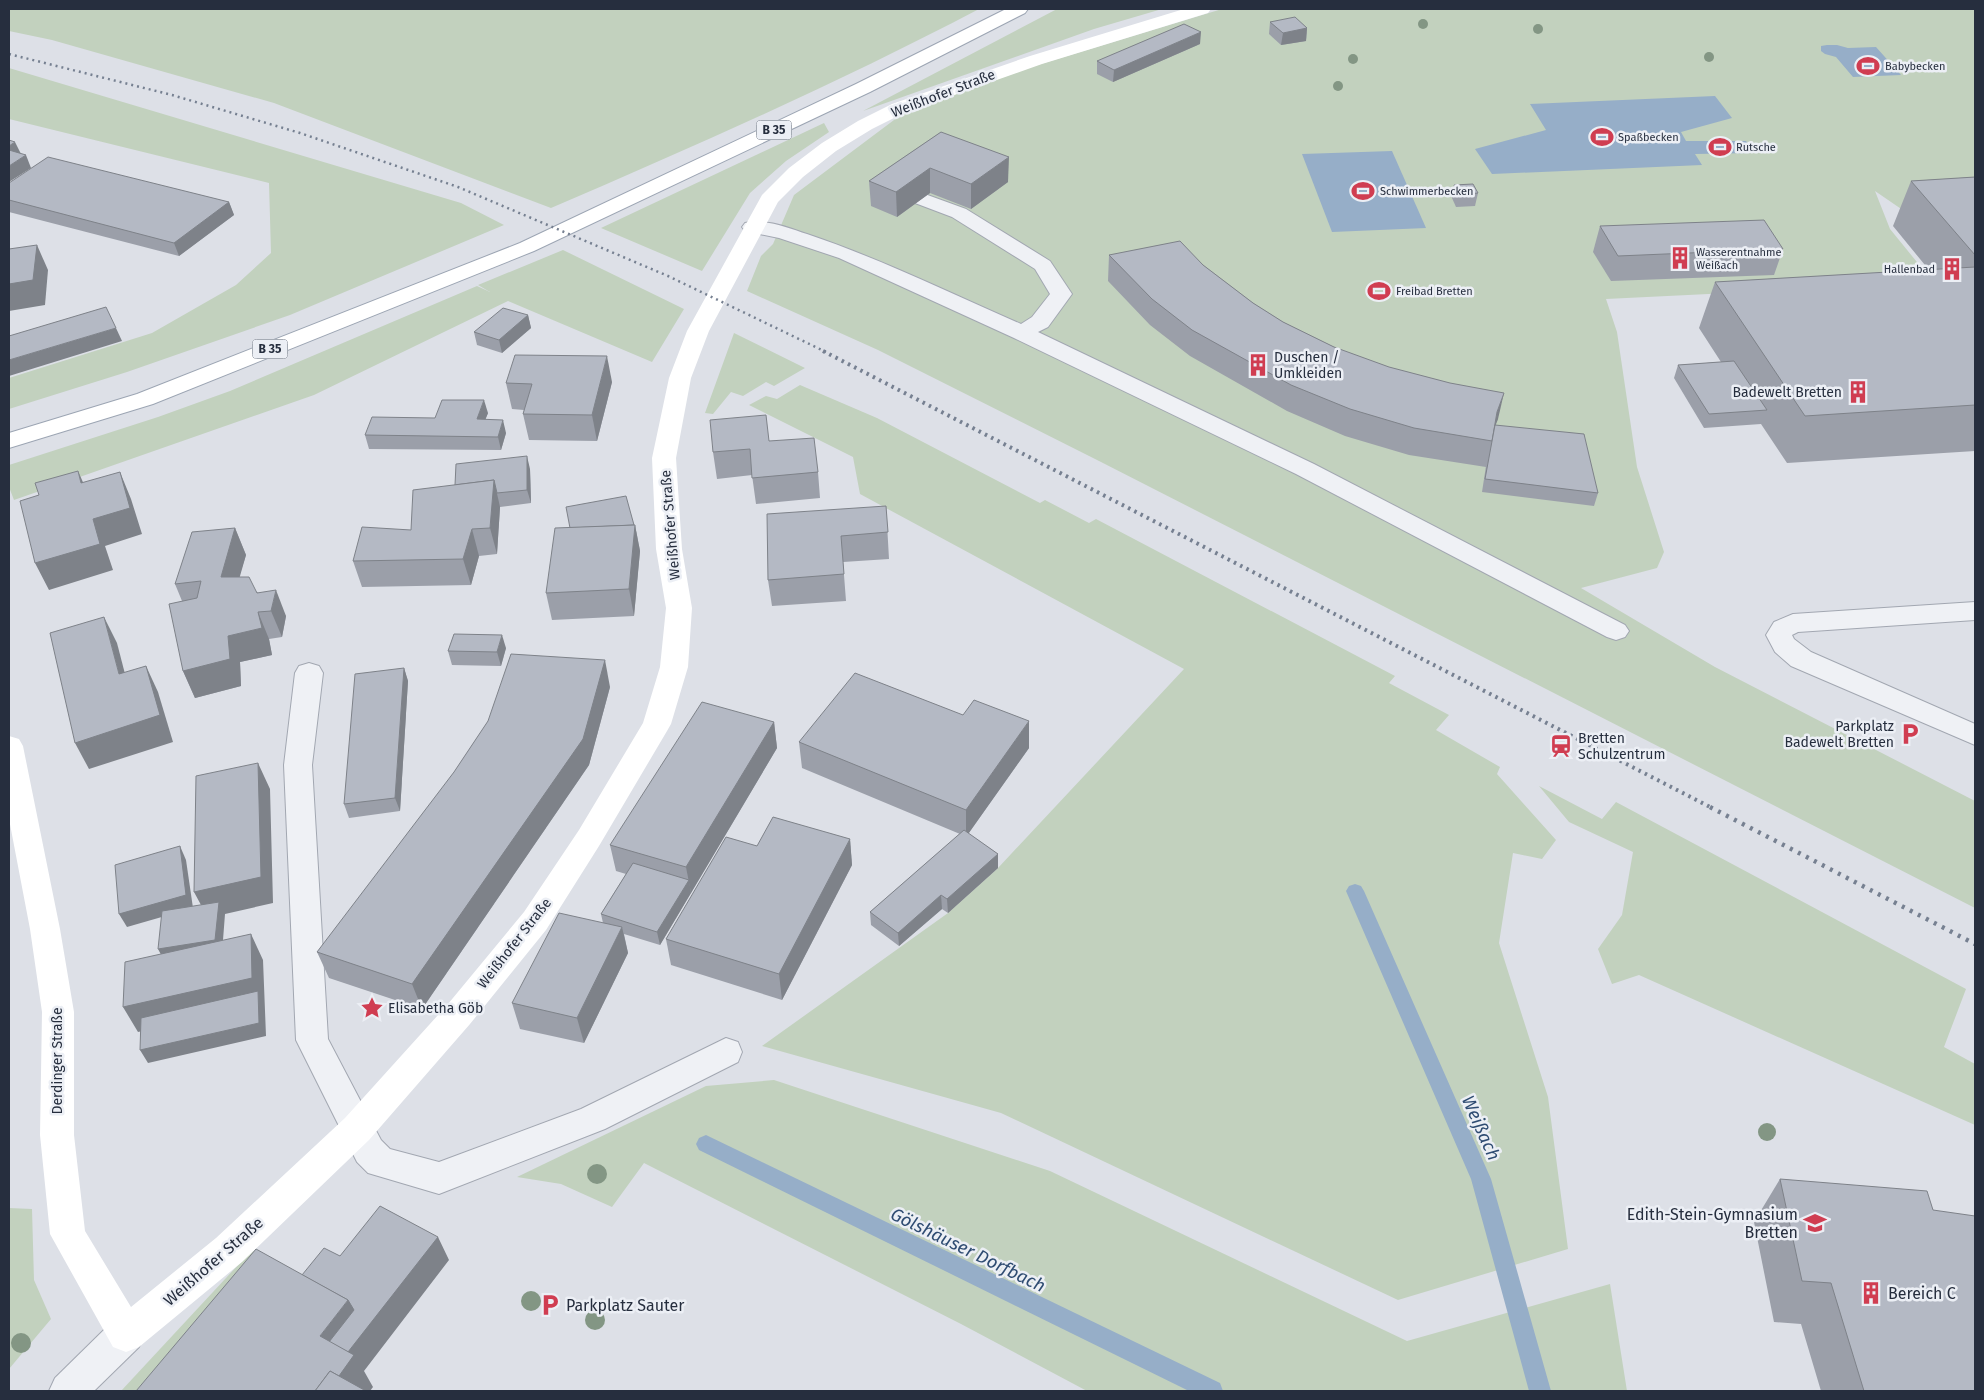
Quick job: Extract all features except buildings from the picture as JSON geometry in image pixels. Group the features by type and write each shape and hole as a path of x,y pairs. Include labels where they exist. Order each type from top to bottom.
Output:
{"main road":[{"name":"B 35","path":"9,441 145,398 527,247 863,88 1019,9"},
{"name":"Weißhofer Straße","path":"126,1334 230,1250 357,1129 458,1014 535,921 590,838 657,724 674,667 679,608 669,549 664,458 680,378 698,331 752,227 769,199 789,178 855,131 898,108 1041,57 1202,9"},
{"name":"Derdinger Straße","path":"9,746 45,929 58,1012 57,1135 68,1234 126,1334"}],"street":[{"path":"922,199 960,214 1043,265 1061,294 1040,322 1022,333"},
{"path":"752,227 783,233 846,254 1022,333 1305,469 1616,631"},
{"path":"1975,611 1793,623 1783,628 1779,635 1784,645 1801,659 1975,735"},
{"path":"309,673 298,765 312,1040 369,1151 380,1162 439,1178 593,1119 726,1052"},
{"name":"Weißhofer Straße","path":"68,1391 126,1334"}],"green space":[{"path":"9,9 979,9 767,113 551,208 274,103 52,40 9,31"},
{"path":"1057,9 1162,9 1094,29 863,111"},
{"name":"Freibad Bretten","path":"1222,9 1975,9 1975,219 1926,226 1875,191 1890,229 1934,283 1606,299 1617,332 1637,467 1664,552 1657,568 1581,588 1715,667 1975,801 1975,908 1101,462 878,350 747,291 761,256 773,244 794,195 902,114 1031,67"},
{"path":"9,68 461,203 504,225 290,315 127,372 9,409 9,378 152,333 236,285 271,253 269,183 9,119"},
{"path":"824,123 829,132 786,161 750,193 702,271 601,228"},
{"path":"563,250 684,309 652,362 508,301 314,395 14,500 9,487 9,465 158,417 230,391 477,286 490,292 478,285"},
{"path":"734,333 805,368 774,386 766,382 743,396 731,392 713,414 705,413"},
{"path":"800,385 877,418 1040,503 1045,500 1089,523 1096,519 1395,676 1389,683 1449,715 1436,730 1500,767 1497,774 1556,840 1542,859 1513,853 1499,943 1548,1097 1568,1249 1398,1300 1001,1113 762,1046 948,913 998,868 1184,669 860,494 853,457 749,405 766,396 777,399"},
{"path":"1539,786 1602,819 1616,802 1966,989 1944,1047 1975,1064 1975,1125 1639,975 1612,984 1598,949 1622,915 1633,852 1569,822"},
{"path":"774,1080 1050,1171 1407,1341 1610,1284 1627,1391 1087,1391 961,1324 644,1163 612,1207 561,1184 517,1177 706,1086"},
{"path":"9,1208 32,1209 34,1280 51,1319 9,1369"},
{"path":"252,1250 262,1258 139,1391 121,1391"}],"water":[{"name":"Babybecken","path":"1821,46 1848,48 1876,47 1901,75 1853,77 1836,57 1821,51"},
{"name":"Spaßbecken","path":"1715,96 1732,118 1681,132 1686,141 1746,141 1754,153 1695,154 1702,165 1492,174 1475,149 1546,130 1530,104"},
{"name":"Schwimmerbecken","path":"1392,151 1426,228 1332,232 1302,154"}],"waterway":[{"name":"Weißach","path":"1355,891 1481,1179 1540,1391"},
{"name":"Gölshäuser Dorfbach","path":"706,1144 1212,1391"}],"railway":[{"path":"9,54 172,95 300,133 458,187 668,276 826,352"},
{"path":"823,351 1712,808"},
{"path":"1710,807 1975,944"}],"place":[{"name":"Babybecken","path":"1868,66"},
{"name":"Spaßbecken","path":"1602,137"},
{"name":"Rutsche","path":"1720,147"},
{"name":"Schwimmerbecken","path":"1363,191"},
{"name":"Wasserentnahme Weißach","path":"1680,258"},
{"name":"Hallenbad","path":"1952,269"},
{"name":"Freibad Bretten","path":"1379,291"},
{"name":"Duschen / Umkleiden","path":"1258,365"},
{"name":"Badewelt Bretten","path":"1858,392"},
{"name":"Parkplatz Badewelt Bretten","path":"1910,734"},
{"name":"Bretten Schulzentrum","path":"1561,746"},
{"name":"Elisabetha Göb","path":"372,1008"},
{"name":"Edith-Stein-Gymnasium Bretten","path":"1815,1223"},
{"name":"Bereich C","path":"1871,1293"},
{"name":"Parkplatz Sauter","path":"550,1305"}]}
